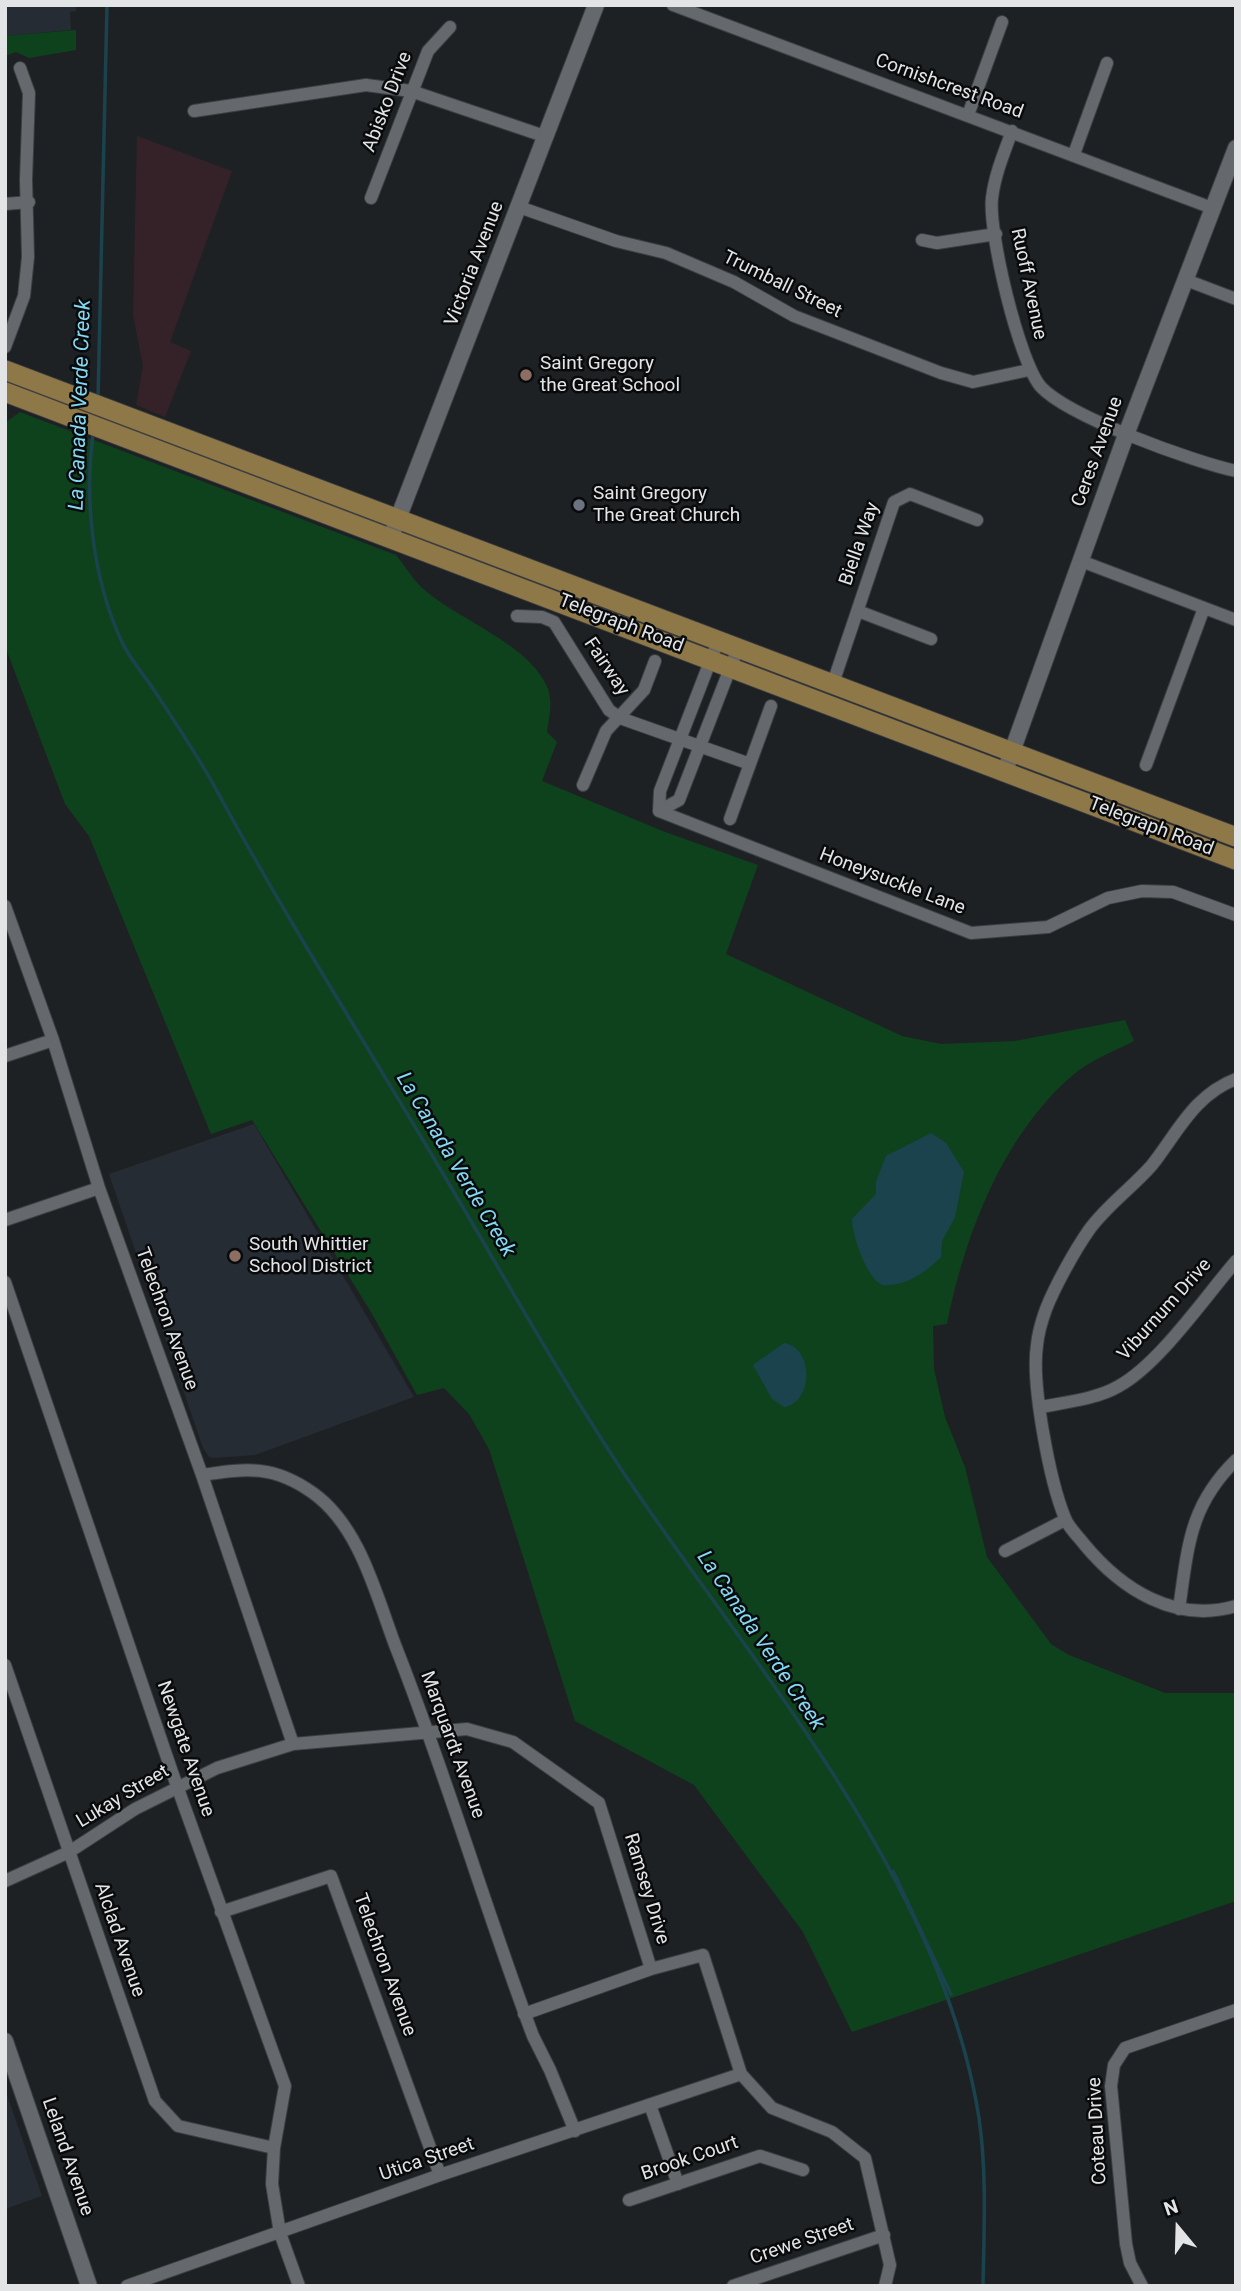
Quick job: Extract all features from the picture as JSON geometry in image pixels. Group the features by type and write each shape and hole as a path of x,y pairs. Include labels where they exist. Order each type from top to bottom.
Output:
{"main road":[{"name":"Telegraph Road","path":"5,370 125,415 395,528 1008,762 1236,837"},
{"name":"Telegraph Road","path":"5,392 134,442 395,528"},
{"name":"Telegraph Road","path":"735,657 833,683 1008,762 1236,859"}],"street":[{"name":"Victoria Avenue","path":"395,528 596,5"},
{"name":"Cornishcrest Road","path":"673,5 1212,208"},
{"path":"968,115 1003,22"},
{"name":"Abisko Drive","path":"372,198 428,51 450,27"},
{"path":"1074,154 1107,63"},
{"path":"5,347 11,317 27,278 29,93 20,68"},
{"path":"194,111 366,85 411,91 547,137"},
{"name":"Ruoff Avenue","path":"1012,131 996,176 991,201 1013,322 1029,370 1057,400 1092,420 1127,432"},
{"name":"Ceres Avenue","path":"1008,762 1127,432 1236,148"},
{"path":"5,204 29,202"},
{"name":"Trumball Street","path":"519,207 616,241 666,253 734,282 794,316 941,373 973,383 1029,370"},
{"path":"922,240 937,243 996,234"},
{"path":"1186,280 1236,299"},
{"path":"1127,432 1212,466 1236,471"},
{"name":"Biella Way","path":"833,683 894,502 910,494 977,520"},
{"path":"1081,561 1236,620"},
{"path":"1146,765 1204,608"},
{"path":"858,611 931,639"},
{"name":"Fairway","path":"517,616 542,617 554,622 598,695 619,717 750,764"},
{"path":"659,811 660,791 714,650"},
{"path":"659,811 679,800 735,657"},
{"path":"583,785 606,731 643,690 655,661"},
{"path":"730,819 771,706"},
{"name":"Honeysuckle Lane","path":"659,811 971,933 1048,927 1108,898 1142,891 1173,892 1236,915"},
{"name":"Telechron Avenue","path":"5,906 53,1040 99,1188 202,1475 293,1744"},
{"path":"5,1056 53,1040"},
{"path":"1236,1079 1203,1098 1181,1121 1166,1147 1142,1177 1090,1229 1046,1308 1037,1346 1041,1407 1050,1464 1065,1520 1118,1581 1148,1599 1179,1609 1222,1611 1236,1606"},
{"path":"5,1220 99,1188"},
{"name":"Viburnum Drive","path":"1041,1407 1092,1396 1119,1386 1152,1359 1236,1261"},
{"name":"Newgate Avenue","path":"5,1282 177,1786 285,2086 274,2148 272,2184 280,2233 299,2286"},
{"path":"1179,1609 1194,1519 1214,1483 1236,1460"},
{"name":"Marquardt Avenue","path":"202,1475 249,1468 282,1474 315,1494 339,1520 360,1554 429,1731 524,2014 575,2131"},
{"path":"1005,1551 1065,1520"},
{"name":"Alclad Avenue","path":"5,1665 155,2101 178,2126 274,2148"},
{"name":"Ramsey Drive","path":"429,1731 467,1728 513,1742 599,1802 651,1969 703,1955 741,2074 772,2108 832,2132 864,2158 890,2266 885,2286"},
{"name":"Lukay Street","path":"5,1881 69,1852 177,1786 217,1768 293,1744 429,1731"},
{"name":"Telechron Avenue","path":"221,1912 331,1876 440,2175"},
{"path":"524,2014 651,1969"},
{"name":"Coteau Drive","path":"1142,2286 1130,2263 1126,2245 1111,2086 1114,2065 1125,2048 1236,2010"},
{"name":"Leland Avenue","path":"5,2041 89,2286"},
{"name":"Utica Street","path":"127,2286 440,2175 741,2074"},
{"path":"650,2105 678,2184"},
{"name":"Brook Court","path":"629,2200 760,2156 803,2170"},
{"name":"Crewe Street","path":"733,2286 884,2235"}],"shaded area":[{"path":"5,5 76,5 76,11 70,12 71,30 5,36"},
{"path":"137,136 232,171 170,342 191,351 165,417 136,405 143,366 133,315"},
{"name":"South Whittier School District","path":"254,1124 414,1397 255,1455 214,1458 209,1457 203,1448 109,1174"},
{"path":"5,2089 42,2196 5,2209"}],"green space":[{"path":"76,30 76,50 29,58 16,52 5,56 5,36"},
{"path":"20,412 396,555 419,585 433,597 490,632 525,658 539,673 548,689 550,700 547,732 557,742 542,781 665,832 758,865 726,954 902,1036 941,1044 1015,1041 1125,1020 1134,1041 1095,1060 1073,1075 1026,1127 1007,1157 976,1222 964,1256 947,1324 933,1326 934,1369 945,1417 965,1467 987,1557 1051,1644 1069,1655 1165,1693 1236,1693 1236,1901 852,2032 803,1932 694,1785 575,1721 489,1449 469,1414 444,1388 417,1395 371,1312 252,1120 211,1134 89,836 65,804 5,646 5,423"}],"water":[{"path":"931,1133 946,1143 964,1172 955,1217 942,1241 941,1257 935,1263 907,1281 883,1285 871,1275 866,1266 852,1219 876,1194 876,1182 886,1156"},
{"path":"784,1343 801,1354 806,1375 801,1396 784,1407 772,1399 753,1365"},
{"path":"894,1869 953,1995 950,1996 891,1871"}],"waterway":[{"name":"La Canada Verde Creek","path":"98,398 107,5"},
{"name":"La Canada Verde Creek","path":"93,434 90,459 93,539 111,616 124,646 201,764 297,932 577,1400 627,1478 786,1703 838,1782 886,1862 927,1945 959,2030 979,2118 984,2181 983,2286"}],"place":[{"name":"Saint Gregory the Great School","path":"526,375"},
{"name":"Saint Gregory The Great Church","path":"579,505"},
{"name":"South Whittier School District","path":"235,1256"}]}
